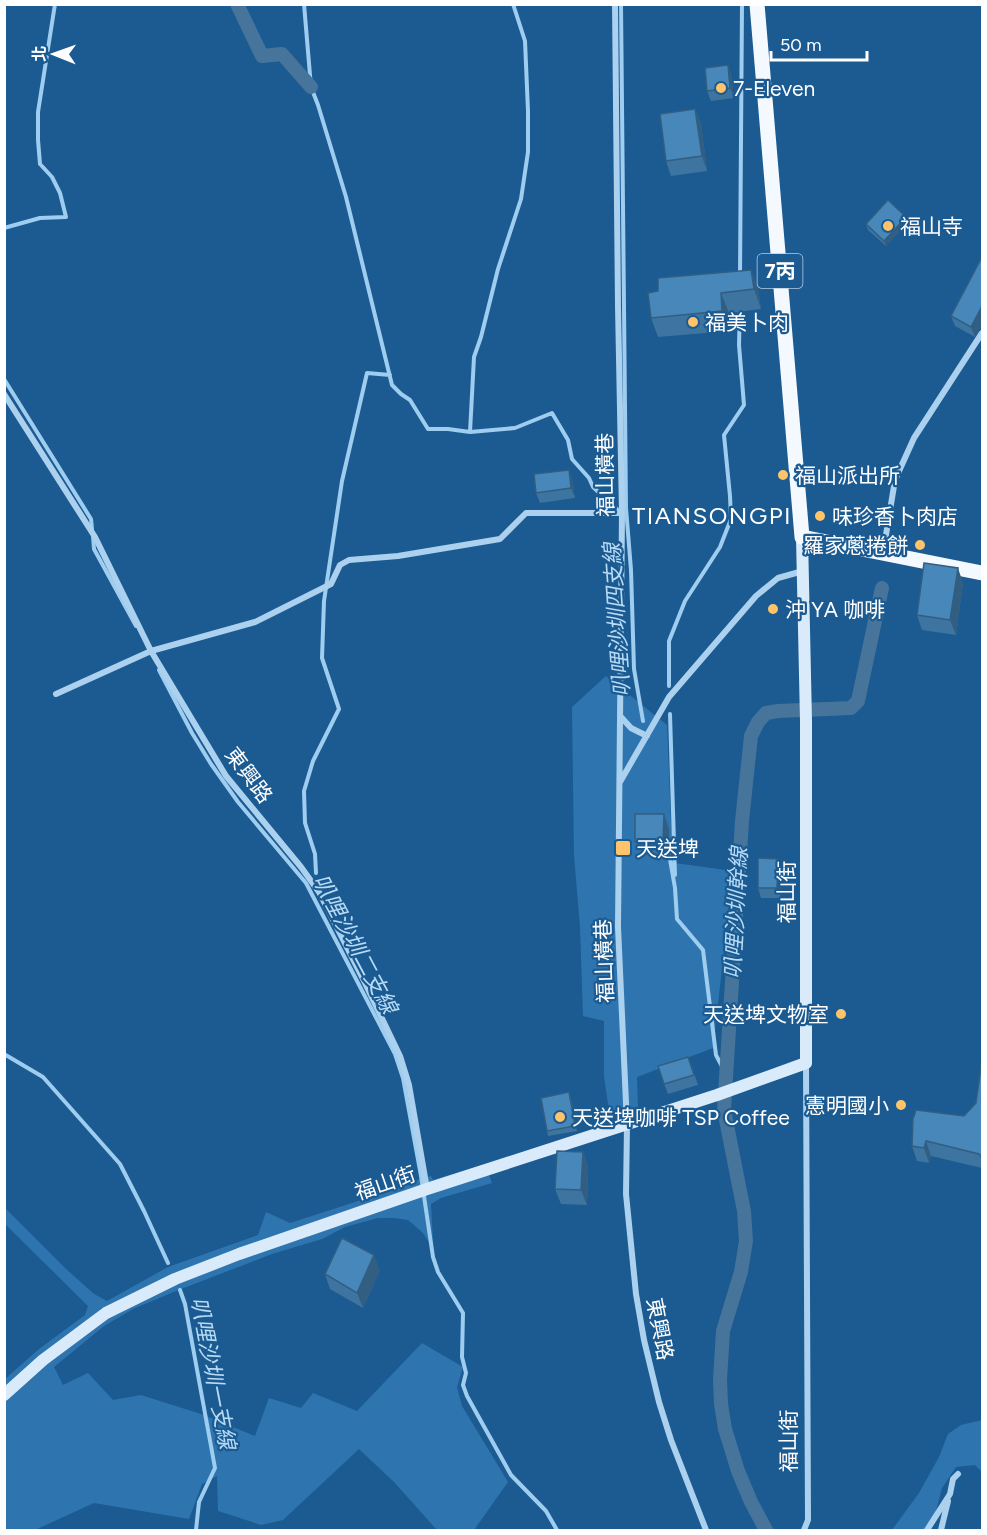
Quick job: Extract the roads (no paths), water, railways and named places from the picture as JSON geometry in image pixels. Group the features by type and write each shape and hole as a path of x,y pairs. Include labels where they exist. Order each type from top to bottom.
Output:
{"main road":[{"name":"7丙","path":"757,4 802,537"},
{"path":"802,537 982,573"}],"street":[{"name":"福山橫巷","path":"615,4 622,513 618,927 627,1125"},
{"path":"883,554 895,480 914,438 982,333"},
{"name":"東興路","path":"4,394 95,537 150,651 226,776 319,892 400,1056 409,1085 428,1189"},
{"path":"56,694 150,651 255,622 331,584 340,565 349,560 398,556 500,538 526,513 622,513"},
{"path":"620,783 669,698 756,596 778,578 803,572 802,537"},
{"name":"福山街","path":"803,572 806,704 808,1520 804,1530"},
{"path":"621,717 631,728 647,736"},
{"name":"福山街","path":"4,1395 43,1360 106,1313 175,1279 239,1254 428,1189 717,1095 806,1063"},
{"name":"東興路","path":"627,1125 626,1194 636,1294 644,1340 671,1440 706,1530"},
{"path":"941,1530 953,1479 958,1474"},
{"path":"927,1530 950,1494"}],"waterway":[{"path":"4,228 40,218 66,217 60,193 52,177 40,164 38,140 38,112 55,4"},
{"path":"237,4 262,56 282,54 311,87"},
{"path":"304,4 311,87 346,197 392,385 410,400 428,429 470,432"},
{"path":"513,4 525,41 528,152 521,199 498,269 474,357 470,432 515,428 552,413 568,440 572,459 589,478 593,487 621,513"},
{"path":"621,4 626,508 631,570 634,669 643,721"},
{"path":"740,275 742,4"},
{"path":"669,686 669,641 685,601 720,547 731,519 724,435 744,405 739,345 740,307"},
{"path":"316,873 315,854 305,823 304,791 313,761 339,709 322,658 324,601 342,481 367,373 390,375"},
{"name":"叭哩沙圳二支線","path":"4,379 91,519 92,529"},
{"name":"叭哩沙圳二支線","path":"93,536 94,549 136,626"},
{"name":"叭哩沙圳幹線","path":"766,1530 738,1471 725,1429 720,1380 723,1331 741,1272 746,1241 744,1211 724,1110 742,821 751,736 766,713 851,708 858,701 882,588"},
{"name":"叭哩沙圳二支線","path":"159,670 211,764 238,802 306,883 395,1054 403,1078 433,1257 438,1272 463,1313 462,1357 466,1373 463,1385 511,1475 546,1511 557,1530"},
{"path":"670,714 675,875"},
{"name":"叭哩沙圳四支線","path":"668,848 675,888 677,919 703,950 716,1055 726,1074"},
{"name":"叭哩沙圳一支線","path":"4,1054 43,1077 120,1164 168,1263"},
{"name":"叭哩沙圳一支線","path":"180,1290 185,1304 215,1468 199,1502 196,1530"}],"place":[{"name":"7-Eleven","path":"721,88"},
{"name":"福山寺","path":"888,226"},
{"name":"福美卜肉","path":"693,322"},
{"name":"福山派出所","path":"783,475"},
{"name":"味珍香卜肉店","path":"820,516"},
{"name":"羅家蔥捲餅","path":"920,545"},
{"name":"沖 YA 咖啡","path":"773,609"},
{"name":"天送埤","path":"623,848"},
{"name":"天送埤文物室","path":"841,1014"},
{"name":"憲明國小","path":"901,1105"},
{"name":"天送埤咖啡 TSP Coffee","path":"560,1117"}],"district":[{"name":"TIANSONGPI","path":"712,515"}]}
